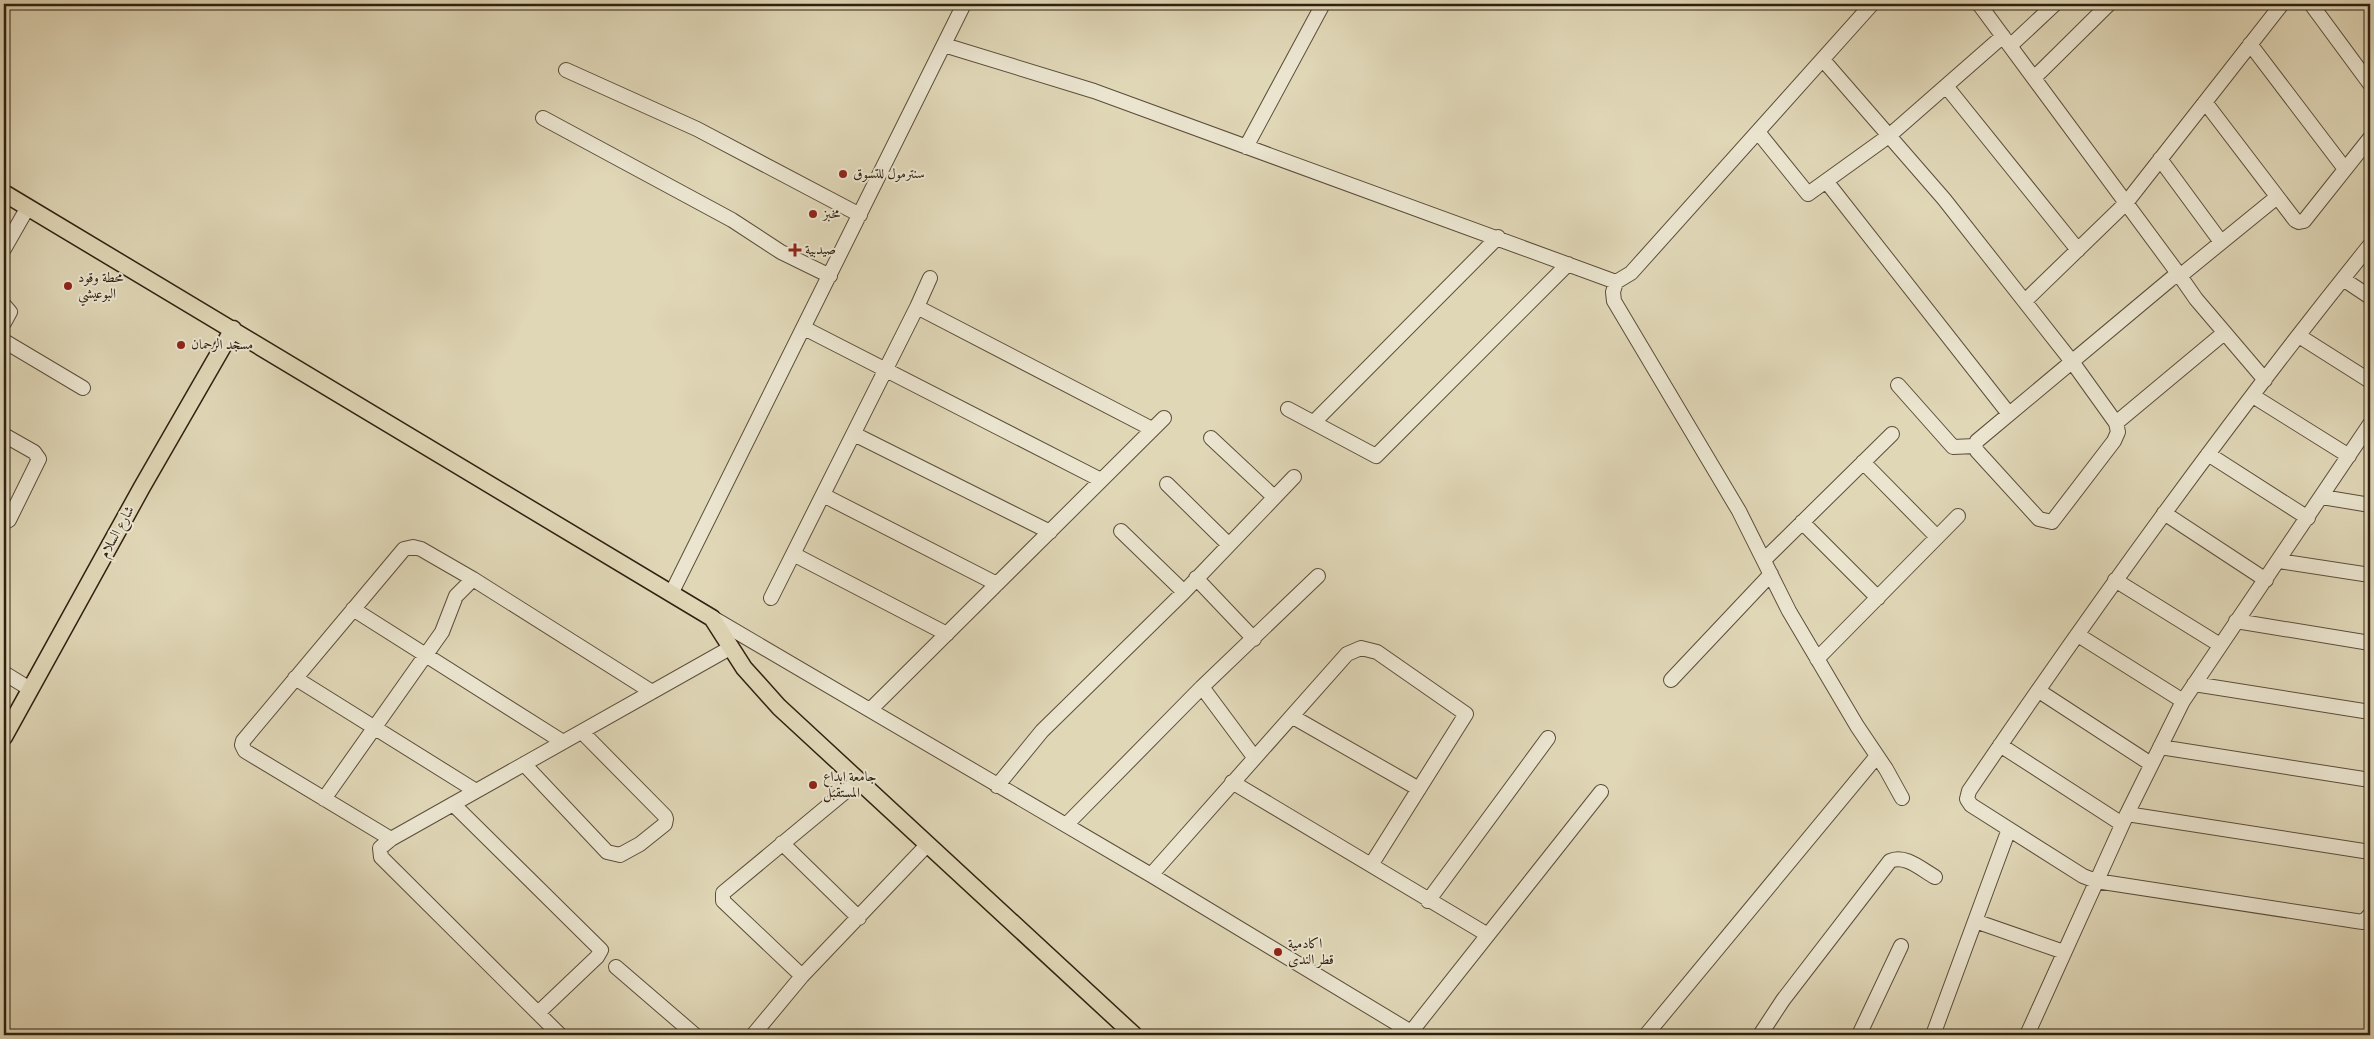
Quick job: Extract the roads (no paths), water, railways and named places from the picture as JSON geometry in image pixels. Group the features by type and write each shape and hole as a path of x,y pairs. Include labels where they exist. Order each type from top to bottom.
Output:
{"main road":[{"path":"4,193 712,618 730,648 749,674 778,707 1134,1035"},
{"name":"شارع السلام","path":"4,737 233,329"}],"street":[{"path":"672,594 964,4"},
{"path":"1246,147 1323,4"},
{"path":"1872,4 1824,60 1630,273 1616,282 1613,292 1614,301 1725,488 1789,611 1856,726 1877,756 1902,798"},
{"path":"1979,4 2180,276 2224,333 2265,380"},
{"path":"1758,132 1806,193 1810,193 1890,135 1946,86 2055,4"},
{"path":"2034,78 2109,4"},
{"path":"2025,301 2126,203 2282,4"},
{"path":"2311,4 2370,84"},
{"path":"944,44 1094,91 1498,237 1616,282"},
{"path":"2250,44 2345,169"},
{"path":"1824,60 1944,199 2025,301 2116,423 2118,432 2114,441 2052,522 2039,519 1977,451 1975,446"},
{"path":"566,70 698,129 860,215"},
{"path":"1946,86 2078,250"},
{"path":"2205,102 2295,220 2302,222 2370,138"},
{"path":"543,118 732,220 782,252 830,276"},
{"path":"2160,159 2221,242"},
{"path":"1826,181 2009,414"},
{"path":"1975,446 1978,441 2009,414 2073,363 2172,278 2180,276 2277,196"},
{"path":"4,249 28,206"},
{"path":"1314,422 1498,237"},
{"path":"2370,245 2208,454 2115,580 2000,745 1969,791 1967,799 1971,805 2083,876 2096,881 2363,922 2370,915"},
{"path":"1288,409 1372,455 1381,454 1568,264"},
{"path":"771,598 918,307 930,278"},
{"path":"2343,279 2370,297"},
{"path":"4,305 10,312 4,323"},
{"path":"918,307 1152,430"},
{"path":"804,328 1101,480"},
{"path":"2116,423 2224,333"},
{"path":"2299,336 2370,381"},
{"path":"4,342 82,388"},
{"path":"1898,385 1953,447 1975,446"},
{"path":"2253,396 2349,456"},
{"path":"870,710 1164,418"},
{"path":"2027,1035 2124,819 2183,701 2369,429"},
{"path":"854,434 1050,532"},
{"path":"1764,560 1892,434"},
{"path":"4,435 34,452 39,459 9,520 4,522"},
{"path":"1211,438 1274,497"},
{"path":"2208,454 2308,518"},
{"path":"1864,462 1937,537"},
{"path":"997,786 1042,731 1184,592 1294,477"},
{"path":"1168,484 1229,545"},
{"path":"823,495 997,584"},
{"path":"2322,497 2370,505"},
{"path":"2164,513 2266,580"},
{"path":"1817,659 1958,516"},
{"path":"1802,522 1878,598"},
{"path":"1122,531 1184,592"},
{"path":"390,840 242,748 243,741 400,552 408,548 421,549 474,579 652,692"},
{"path":"793,554 947,634"},
{"path":"2279,561 2370,575"},
{"path":"1671,680 1771,574"},
{"path":"1066,826 1202,687 1318,576"},
{"path":"1196,578 1254,639"},
{"path":"324,799 442,632 453,602 474,579"},
{"path":"2115,580 2220,645"},
{"path":"353,608 563,742"},
{"path":"712,618 1151,876 1413,1034 1488,935 1601,792"},
{"path":"2236,622 2370,643"},
{"path":"2078,634 2183,701"},
{"path":"560,1035 381,858 380,848 390,840 453,804 730,648"},
{"path":"1151,876 1254,757 1347,654 1361,648 1377,652 1466,714 1371,865"},
{"path":"4,673 30,689"},
{"path":"295,678 476,792"},
{"path":"2194,684 2370,712"},
{"path":"1202,687 1254,757"},
{"path":"2039,691 2152,764"},
{"path":"1293,716 1419,789"},
{"path":"524,764 607,852 620,855 640,844 664,824 666,819 582,732"},
{"path":"1428,901 1548,738"},
{"path":"2000,745 2124,819 2370,852"},
{"path":"2160,747 2370,780"},
{"path":"1646,1035 1877,756"},
{"path":"802,976 723,901 722,897 727,888 858,781"},
{"path":"1232,782 1428,901 1488,935"},
{"path":"453,804 601,950 598,957 538,1013"},
{"path":"1933,1035 2009,829"},
{"path":"782,843 859,918"},
{"path":"753,1035 802,976 927,845"},
{"path":"1760,1035 1783,1000 1890,861 1903,858 1935,876"},
{"path":"1975,921 2064,952"},
{"path":"1859,1035 1901,946"},
{"path":"616,967 696,1035"}],"place":[{"name":"سنترمول للتسوق","path":"843,174"},
{"name":"مخبز","path":"813,214"},
{"name":"صيدبية","path":"795,250"},
{"name":"محطة وقود البوعيشي","path":"68,286"},
{"name":"مسجد الرحمان","path":"181,345"},
{"name":"جامعة ابداع المستقبل","path":"813,785"},
{"name":"اكادمية قطر الندى","path":"1278,952"}]}
